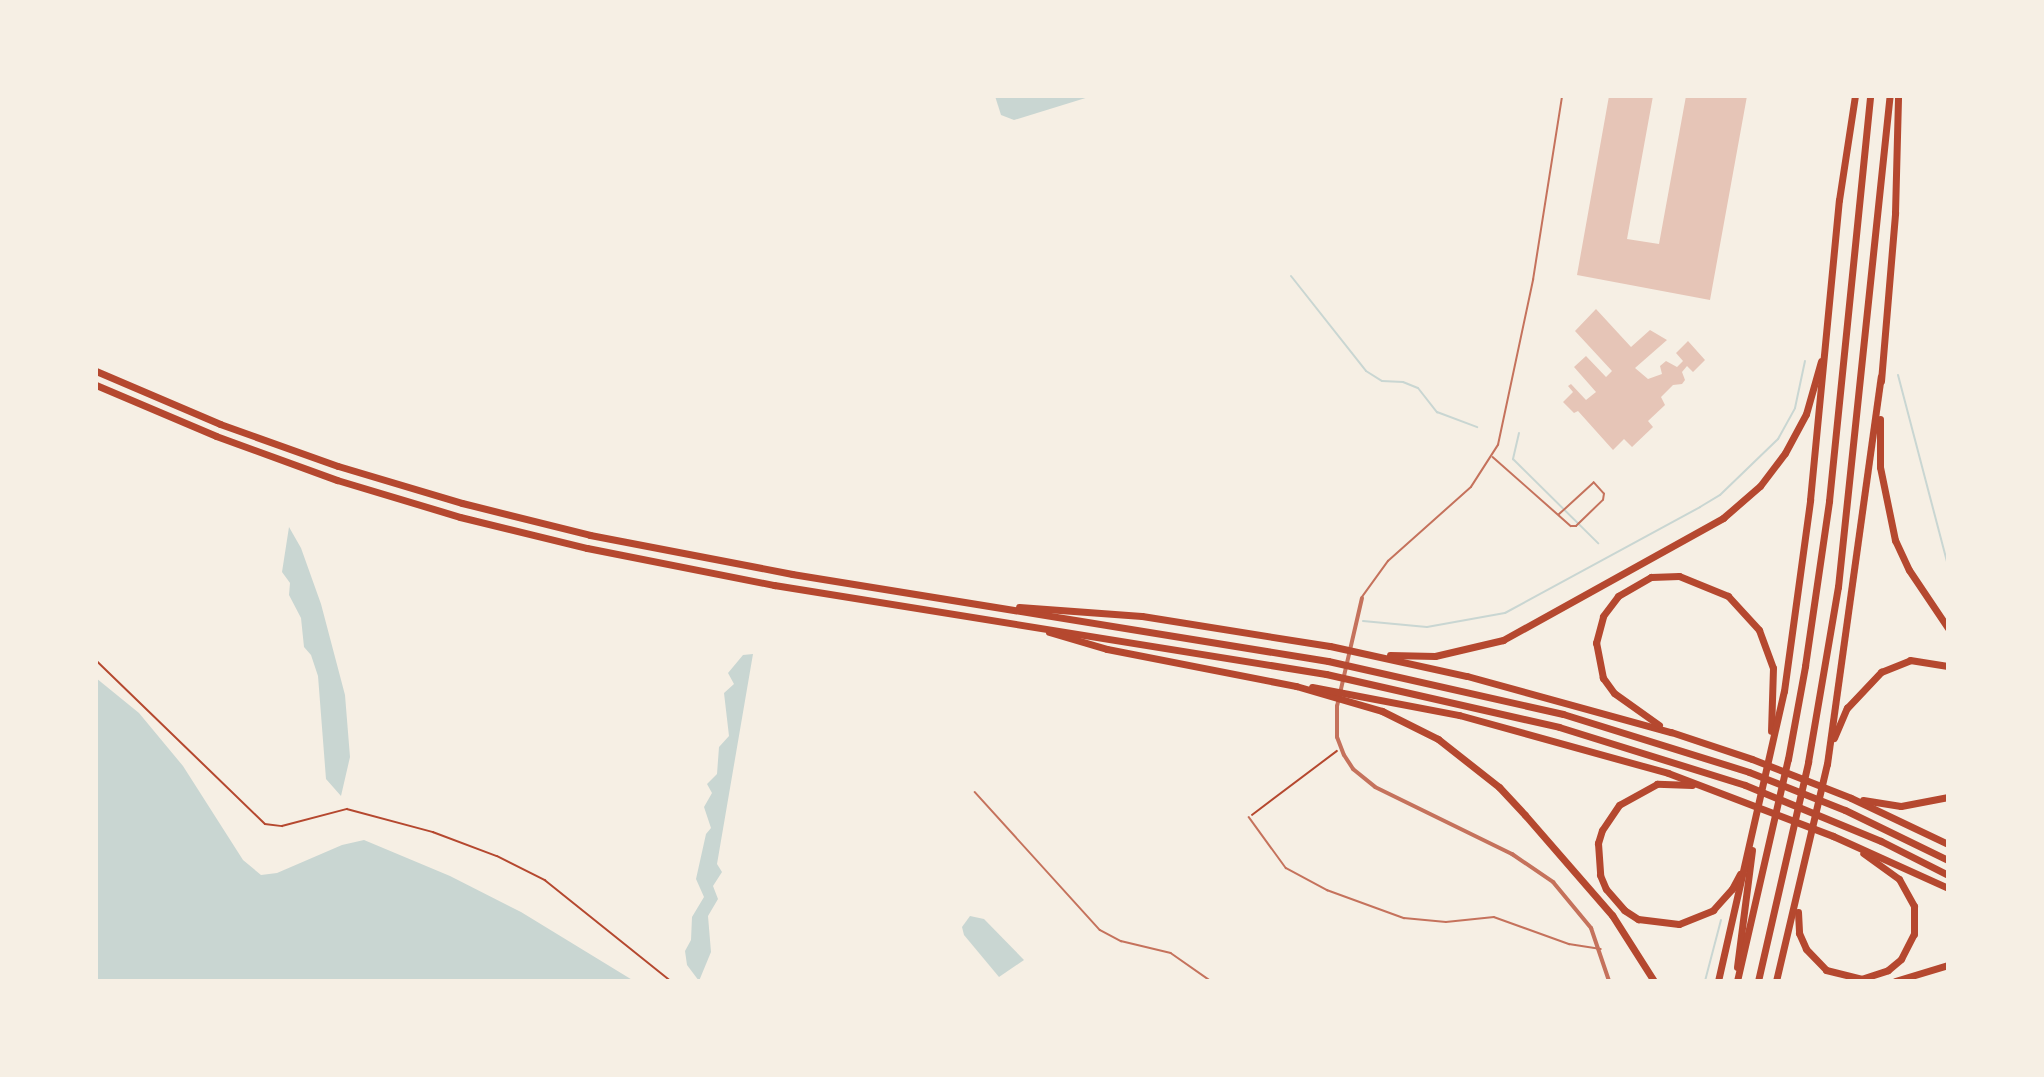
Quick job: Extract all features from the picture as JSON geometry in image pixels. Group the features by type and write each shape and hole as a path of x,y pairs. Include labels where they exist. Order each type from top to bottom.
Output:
{"highway":[{"path":"1718,981 1784,692 1810,500 1839,200 1855,96"},
{"path":"1736,981 1788,759 1805,666 1829,501 1870,96"},
{"path":"1758,981 1806,773 1838,587 1890,96"},
{"path":"1776,981 1801,885 1827,764 1881,377 1895,213 1898,96"},
{"path":"1374,655 1435,656 1503,640 1723,518 1760,486 1796,435 1814,389 1828,330"},
{"path":"96,371 279,446 462,504 702,558 1328,661 1563,714 1749,772 1845,810 1948,860"},
{"path":"1881,377 1880,467 1886,509 1909,570 1948,628"},
{"path":"96,385 277,459 460,517 700,571 1326,674 1559,727 1745,785 1839,823 1948,874"},
{"path":"1671,732 1642,716 1614,693 1603,678 1596,643 1603,616 1618,596 1639,582 1666,576 1712,586 1740,606 1759,630 1773,668 1769,755"},
{"path":"986,605 1142,615 1374,655 1671,732 1752,759 1851,798 1948,844"},
{"path":"1023,624 1107,649 1556,740 1740,799 1833,836 1948,888"},
{"path":"1827,764 1847,708 1868,682 1896,664 1911,660 1948,666"},
{"path":"1357,699 1438,739 1499,787 1612,915 1654,981"},
{"path":"1723,794 1672,782 1643,788 1628,796 1602,830 1597,858 1600,874 1623,910 1650,923 1679,924 1697,919 1723,900 1745,864"},
{"path":"1851,798 1901,806 1948,797"},
{"path":"1736,981 1756,812"},
{"path":"1801,885 1799,933 1806,949 1826,970 1861,979 1888,970 1901,958 1915,927 1909,892 1887,867 1845,842"},
{"path":"1895,981 1948,965"}],"street":[{"path":"1362,598 1337,706 1340,749 1353,768 1375,787 1512,854 1553,882 1580,912 1601,949 1609,981"}],"lane":[{"path":"1362,598 1377,573 1465,493 1492,457 1504,425 1562,96"},
{"path":"1492,457 1559,515 1575,526 1604,500 1604,494 1594,483 1559,515"},
{"path":"975,792 1100,930 1120,941 1171,953 1211,981"},
{"path":"1249,817 1286,868 1327,890 1404,918 1446,922 1494,917 1569,944 1601,949"}],"path":[{"path":"96,660 265,824 282,826 347,809 433,832 497,856 545,880 670,981"},
{"path":"1249,817 1340,749"}],"shaded area":[{"path":"995,96 1092,96 1014,120 1001,115"},
{"path":"289,527 301,548 321,604 345,695 350,757 341,796 326,779 318,676 311,655 304,647 301,618 289,595 290,583 282,572"},
{"path":"753,654 717,864 722,872 713,886 718,899 708,916 711,952 699,981 687,965 685,951 691,940 692,917 704,897 696,879 706,834 711,828 704,807 712,793 707,784 717,774 719,747 729,736 724,693 734,684 728,673 743,655"},
{"path":"96,678 139,713 183,766 243,860 261,875 277,873 342,845 364,840 450,876 521,912 634,981 96,981"},
{"path":"970,916 984,919 1024,960 999,977 964,935 962,927"}],"building":[{"path":"1609,96 1653,96 1627,239 1659,244 1686,96 1747,96 1710,300 1577,275"},
{"path":"1596,309 1631,347 1650,330 1667,340 1635,368 1648,379 1662,374 1660,366 1666,361 1677,367 1683,361 1676,353 1688,341 1705,360 1693,372 1687,366 1682,372 1685,380 1682,384 1673,385 1661,397 1665,405 1648,421 1653,427 1632,447 1624,439 1613,450 1578,411 1574,413 1563,402 1573,392 1568,386 1571,384 1586,400 1596,392 1574,367 1586,356 1606,377 1612,371 1575,331"}],"waterway":[{"path":"1291,276 1366,371 1382,381 1403,382 1418,388 1437,412 1477,427"},
{"path":"1363,621 1427,627 1505,613 1700,507 1720,495 1778,439 1795,408 1805,361"},
{"path":"1898,375 1948,565"},
{"path":"1519,433 1513,459 1598,543"},
{"path":"1705,981 1721,920"}]}
